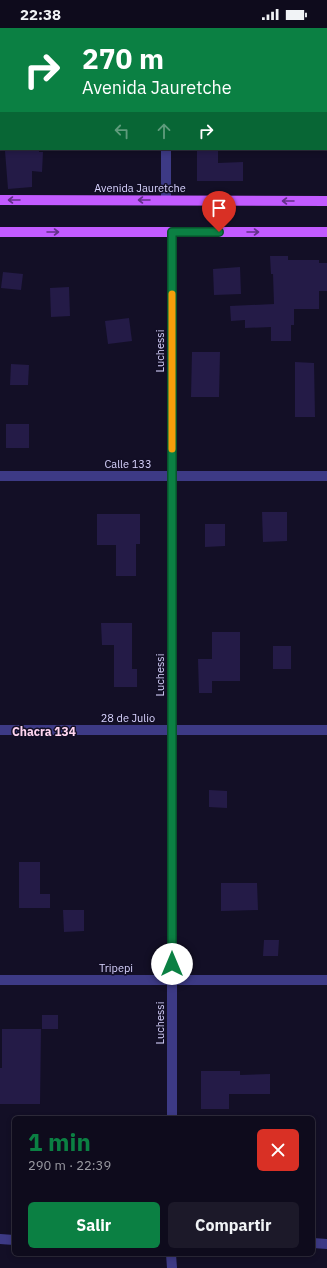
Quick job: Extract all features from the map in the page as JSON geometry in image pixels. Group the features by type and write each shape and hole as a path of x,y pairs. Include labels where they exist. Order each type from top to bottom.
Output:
{"main road":[{"name":"Avenida Jauretche","path":"0,200 327,201"},
{"path":"0,232 327,232"}],"street":[{"path":"166,150 166,200"},
{"name":"Luchessi","path":"172,232 172,1116"},
{"name":"Calle 133","path":"0,476 327,476"},
{"name":"28 de Julio","path":"0,730 327,730"},
{"name":"Tripepi","path":"0,980 327,980"},
{"path":"0,1239 12,1240"},
{"path":"315,1244 327,1244"},
{"path":"172,1256 172,1268"}],"building":[{"path":"39,150 39,152 43,152 42,172 32,171 32,187 8,189 5,151"},
{"path":"197,150 218,150 218,163 243,162 243,181 197,181"},
{"path":"270,256 288,256 288,260 319,260 319,263 327,263 327,291 319,291 319,309 294,309 294,325 291,325 291,341 271,341 271,327 245,328 245,320 231,321 230,306 274,304 273,274 271,274"},
{"path":"240,267 241,294 214,295 213,269"},
{"path":"3,272 23,274 21,290 1,288"},
{"path":"69,287 70,316 51,317 50,288"},
{"path":"129,318 132,341 108,344 105,321"},
{"path":"192,352 220,352 219,397 191,397"},
{"path":"295,362 314,363 315,417 295,417"},
{"path":"11,364 29,365 28,385 10,385"},
{"path":"6,424 29,424 29,448 6,448"},
{"path":"262,512 287,512 287,541 263,542"},
{"path":"97,514 140,514 140,544 136,544 136,576 116,576 116,545 97,545"},
{"path":"205,524 225,524 225,546 205,547"},
{"path":"101,623 132,623 132,669 137,669 137,687 114,687 114,645 102,645"},
{"path":"212,632 240,632 240,681 212,681 212,693 199,693 198,659 212,659"},
{"path":"273,646 291,646 291,669 273,669"},
{"path":"209,790 227,791 227,808 209,807"},
{"path":"19,862 40,862 40,894 50,894 50,908 19,908"},
{"path":"221,883 257,883 258,910 221,911"},
{"path":"63,910 84,910 84,931 64,932"},
{"path":"264,940 279,940 278,956 263,956"},
{"path":"42,1015 58,1015 58,1029 42,1029"},
{"path":"2,1029 41,1029 40,1104 0,1104"},
{"path":"201,1071 240,1071 240,1075 270,1074 270,1094 229,1094 229,1109 201,1109"}],"slow traffic":[{"path":"172,294 172,449"}],"district":[{"name":"Chacra 134","path":"44,731"}],"route":[{"path":"172,964 172,232 219,232"}]}
